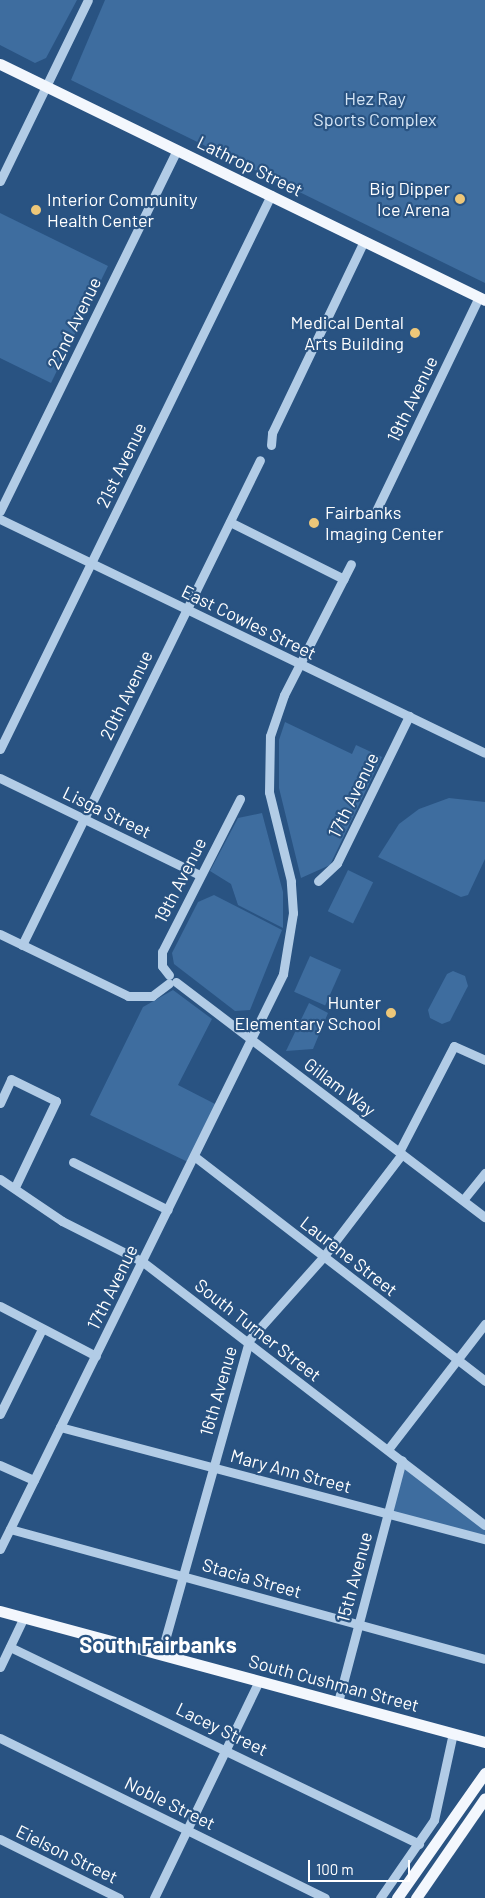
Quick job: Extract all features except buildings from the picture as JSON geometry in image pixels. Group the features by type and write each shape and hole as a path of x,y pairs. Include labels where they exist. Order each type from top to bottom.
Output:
{"main road":[{"name":"Lathrop Street","path":"0,64 482,298"},
{"name":"South Cushman Street","path":"0,1611 485,1742"},
{"path":"397,1898 485,1773"},
{"path":"416,1898 485,1798"}],"street":[{"path":"0,181 88,0"},
{"name":"22nd Avenue","path":"0,511 177,150"},
{"name":"21st Avenue","path":"0,749 272,195"},
{"path":"271,446 272,433 364,241"},
{"name":"19th Avenue","path":"374,515 482,298"},
{"name":"20th Avenue","path":"22,945 260,460"},
{"name":"East Cowles Street","path":"0,519 485,753"},
{"path":"230,522 344,579"},
{"path":"299,664 351,564"},
{"name":"17th Avenue","path":"0,1549 143,1262 283,974 294,929 291,881 269,792 268,753 276,716 299,664"},
{"name":"17th Avenue","path":"318,881 337,863 409,716"},
{"name":"Lisga Street","path":"0,778 200,874"},
{"name":"19th Avenue","path":"171,980 161,954 200,874 240,800"},
{"path":"0,934 131,997 152,996 171,980"},
{"name":"Gillam Way","path":"171,980 485,1217"},
{"name":"16th Avenue","path":"161,1654 249,1340 324,1256 401,1152 454,1046 485,1060"},
{"path":"0,1102 11,1079 56,1101 15,1187"},
{"name":"Laurene Street","path":"194,1156 485,1381"},
{"path":"73,1162 168,1210"},
{"path":"462,1200 485,1173"},
{"name":"South Turner Street","path":"0,1179 15,1187 62,1221 143,1262 249,1340 282,1371 389,1448 485,1525"},
{"path":"0,1306 96,1356"},
{"path":"389,1448 485,1324"},
{"path":"0,1414 42,1329"},
{"name":"Mary Ann Street","path":"60,1427 485,1539"},
{"name":"15th Avenue","path":"338,1702 402,1460"},
{"path":"0,1464 34,1480"},
{"name":"Stacia Street","path":"10,1529 184,1576 357,1626 485,1659"},
{"path":"0,1667 24,1617"},
{"name":"Lacey Street","path":"10,1647 227,1748 419,1844"},
{"path":"154,1898 259,1681"},
{"path":"380,1898 434,1820 454,1733"},
{"name":"Noble Street","path":"0,1738 325,1898"},
{"name":"Eielson Street","path":"0,1839 119,1898"}],"green space":[{"path":"0,0 77,0 46,58 35,63 0,45"},
{"name":"Hez Ray Sports Complex","path":"105,0 485,0 485,283 71,80"},
{"path":"0,213 108,266 51,383 0,358"},
{"path":"285,722 352,754 356,745 382,757 330,865 301,878 279,788 279,740"},
{"path":"449,798 485,802 485,859 468,895 461,897 378,857 399,824 419,809"},
{"path":"262,813 283,892 283,928 238,905 231,884 210,871 238,818"},
{"path":"348,870 373,882 353,924 328,911"},
{"path":"214,895 282,930 250,1010 235,1011 174,964 172,953 198,902"},
{"path":"310,956 341,970 325,1005 294,992"},
{"path":"453,971 465,976 468,986 450,1021 442,1024 430,1018 428,1010 447,974"},
{"path":"173,990 212,1019 178,1085 219,1106 190,1163 90,1115 143,1007"},
{"path":"309,1003 328,1013 313,1049 286,1051"},
{"path":"402,1460 485,1525 485,1539 388,1514"}],"place":[{"name":"Big Dipper Ice Arena","path":"460,199"},
{"name":"Interior Community Health Center","path":"36,210"},
{"name":"Medical Dental Arts Building","path":"415,333"},
{"name":"Fairbanks Imaging Center","path":"314,523"},
{"name":"Hunter Elementary School","path":"391,1013"}],"district":[{"name":"South Fairbanks","path":"158,1645"}]}
